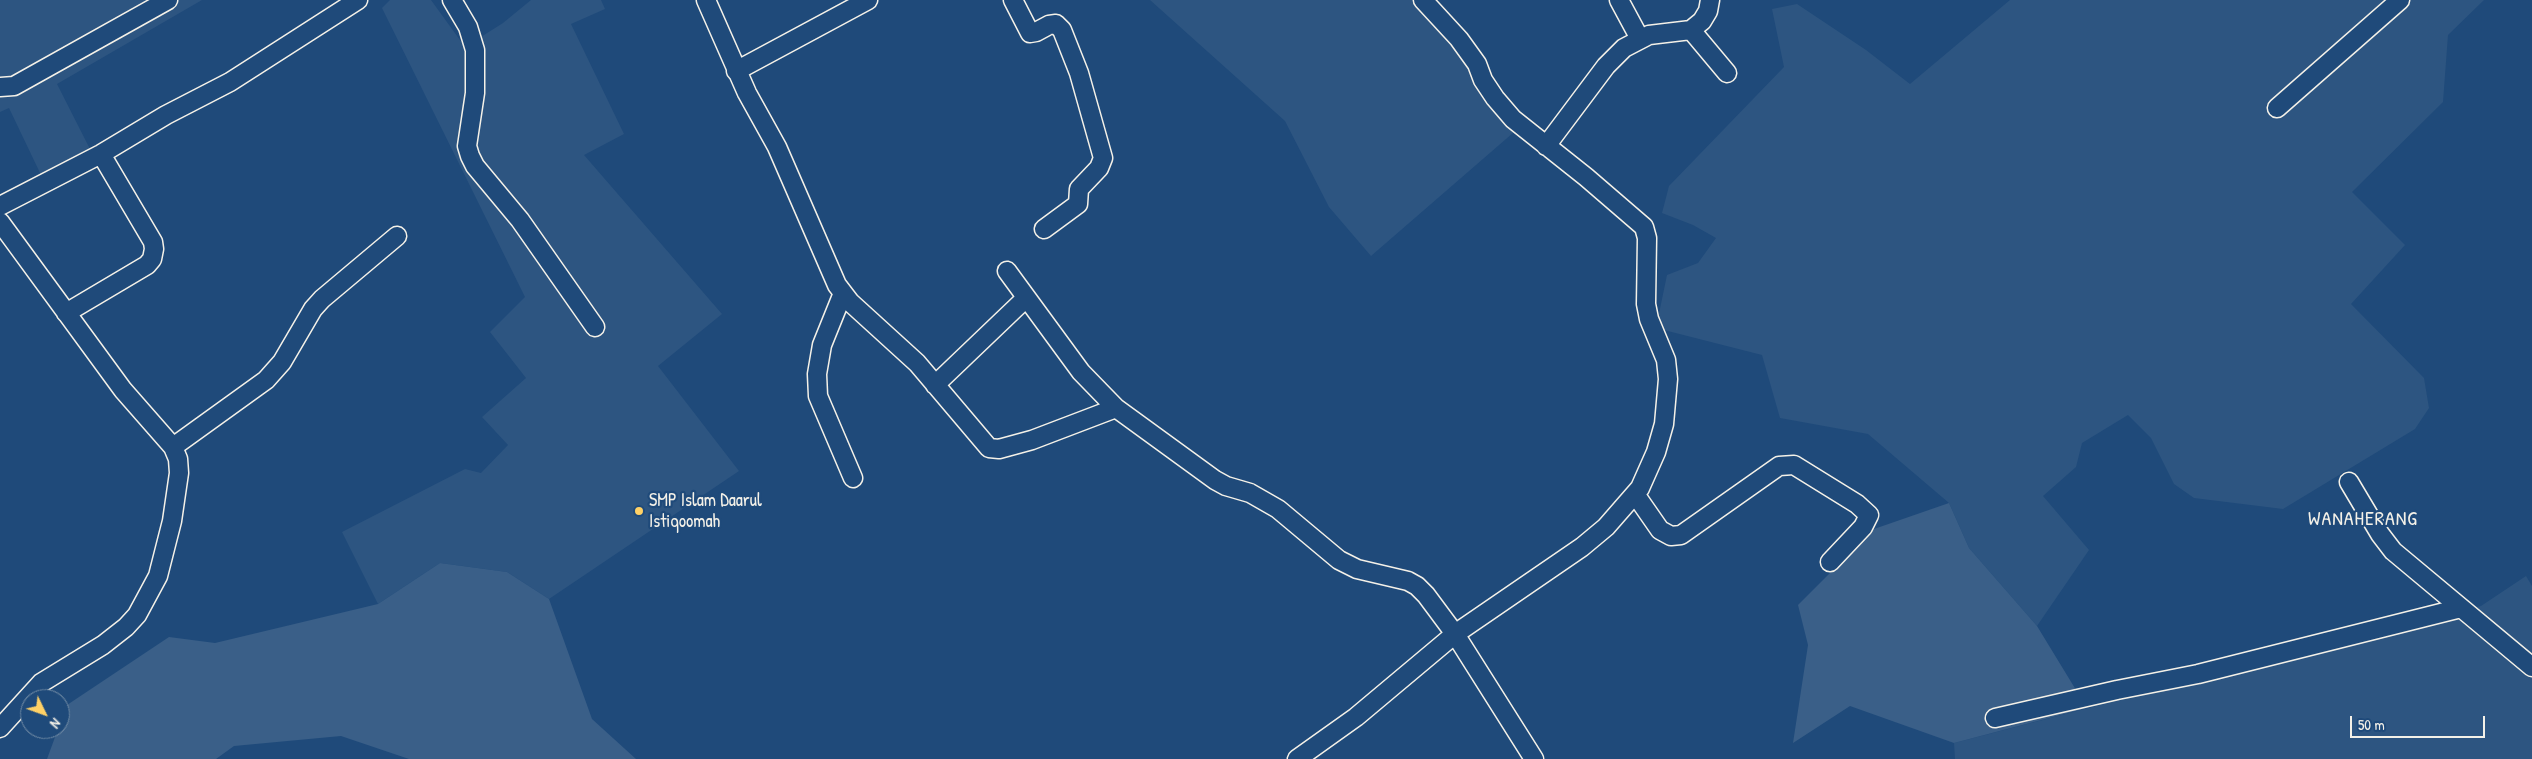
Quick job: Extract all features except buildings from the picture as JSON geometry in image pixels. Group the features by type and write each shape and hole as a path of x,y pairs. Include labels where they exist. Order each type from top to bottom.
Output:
{"street":[{"path":"0,87 14,86 168,0"},
{"path":"0,206 101,154 166,115 230,82 358,0"},
{"path":"452,0 468,27 475,50 475,93 467,146 470,156 475,166 520,220 595,327"},
{"path":"706,0 736,70 777,147 837,285 843,293 917,363 989,448 999,449 1023,442 1116,408"},
{"path":"736,70 868,0"},
{"path":"1013,0 1030,33 1056,24 1062,30 1079,73 1103,158 1099,168 1079,189 1080,200 1078,204 1044,230"},
{"path":"1297,759 1356,717 1455,634 1582,547 1606,527 1635,494 1648,472 1664,424 1668,379 1666,360 1649,319 1646,304 1646,232 1633,216 1513,119 1495,98 1483,80 1477,64 1459,39 1423,0"},
{"path":"1619,0 1640,39"},
{"path":"1546,146 1606,66 1631,42 1648,35 1691,30 1705,16 1710,0"},
{"path":"2277,108 2400,0"},
{"path":"1691,30 1727,73"},
{"path":"66,313 147,265 152,259 154,249 152,242 101,154"},
{"path":"0,222 123,390 173,447 178,459 179,473 172,521 158,576 146,601 126,627 104,645 41,683 0,728"},
{"path":"173,447 266,380 282,362 322,299 397,236"},
{"path":"1007,271 1081,372 1116,408 1215,480 1257,496 1278,509 1339,560 1357,568 1417,586 1455,634 1534,759"},
{"path":"843,293 822,346 817,381 818,396 853,478"},
{"path":"935,385 1026,298"},
{"path":"1635,494 1660,530 1671,536 1681,535 1779,466 1794,465 1857,504 1869,515 1863,527 1830,562"},
{"path":"2348,482 2393,551 2532,667"},
{"path":"1995,718 2208,672 2460,608"}],"shaded area":[{"path":"0,0 202,0 57,84 91,151 41,175 9,108 0,112"},
{"path":"390,0 431,0 465,47 503,23 531,0 601,0 605,9 571,24 624,134 584,155 722,314 658,366 739,471 549,599 507,572 440,563 378,604 342,532 465,469 481,473 508,445 482,417 526,378 490,332 525,297 382,8"},
{"path":"1150,0 1416,0 1521,126 1371,256 1329,207 1285,121"},
{"path":"2010,0 2484,0 2448,35 2443,102 2352,192 2405,245 2351,304 2424,378 2429,408 2415,429 2283,509 2194,498 2174,484 2151,438 2128,415 2082,443 2076,467 2043,496 2089,550 2037,626 1969,548 1949,503 1868,434 1780,418 1762,355 1656,328 1667,275 1698,263 1716,238 1693,225 1662,213 1669,186 1784,67 1772,9 1797,4 1866,50 1910,84"},
{"path":"1949,503 1969,548 2037,626 2087,708 1954,743 1850,706 1793,743 1808,645 1798,605 1874,529"},
{"path":"440,563 507,572 549,599 592,719 636,759 409,759 341,736 234,746 216,759 47,759 54,739 70,739 70,703 169,637 215,643 378,604"},
{"path":"2526,576 2532,586 2532,759 1955,759 1954,743 2481,606"}],"place":[{"name":"SMP Islam Daarul Istiqoomah","path":"639,511"}],"district":[{"name":"WANAHERANG","path":"2363,520"}]}
